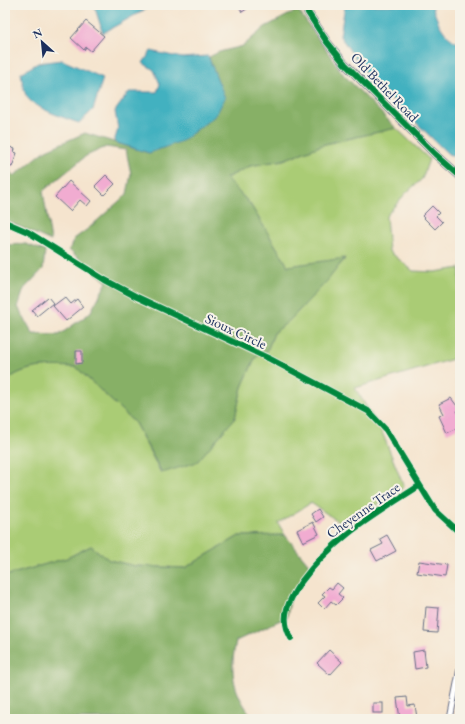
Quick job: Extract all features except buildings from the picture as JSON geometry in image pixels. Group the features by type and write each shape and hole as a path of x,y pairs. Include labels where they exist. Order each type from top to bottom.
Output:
{"street":[{"name":"Old Bethel Road","path":"303,5 327,42 345,64 435,154 460,176"},
{"name":"Sioux Circle","path":"5,222 28,232 137,298 270,359 358,404 377,419 386,430 424,496 444,520 460,533"},
{"name":"Cheyenne Trace","path":"291,638 286,625 286,610 291,597 322,556 349,532 418,486"},
{"path":"450,719 460,668"}],"green space":[{"path":"298,10 343,74 396,128 325,144 283,160 250,166 226,178 250,204 288,266 345,258 328,280 290,320 274,333 267,351 255,358 242,387 235,418 197,462 162,473 135,423 76,367 38,367 21,372 5,382 5,245 26,244 45,251 43,269 24,289 18,307 33,334 59,335 90,313 107,282 69,250 74,239 89,228 127,194 131,174 126,150 106,147 86,156 43,191 51,241 5,220 5,166 14,176 46,150 85,133 149,153 214,73 209,57 219,52 243,46 265,27"},
{"path":"396,128 429,159 422,179 406,193 386,216 389,251 413,271 435,272 460,268 460,357 355,388 382,432 404,487 345,526 311,503 278,523 285,535 239,536 185,568 135,566 109,560 91,546 67,558 5,576 5,382 21,372 38,367 76,367 135,423 161,473 235,418 242,387 255,358 267,351 274,333 290,320 345,259 288,266 250,204 226,178 250,166 283,160 325,144"},
{"path":"285,535 311,567 291,595 287,617 236,641 233,663 234,682 241,700 254,719 5,719 5,576 67,558 91,546 109,560 135,566 185,568 239,536"}],"water":[{"path":"94,5 153,5 103,33"},
{"path":"345,5 432,5 436,17 445,33 460,44 460,158 448,154 364,71 340,36"},
{"path":"151,51 182,58 208,56 225,98 216,115 182,141 149,153 114,142 118,129 115,111 129,92 157,92 160,84 154,70 143,63"},
{"path":"62,60 103,78 93,110 79,123 51,113 36,105 27,97 24,88 21,73 38,63"}],"cycle path":[{"path":"303,5 327,42 345,64 435,154 460,176"},
{"path":"5,222 28,232 105,280 137,297 270,359 368,411 386,430 435,510 460,533"},
{"path":"291,638 287,630 286,623 289,602 313,566 355,528 419,486"}]}
